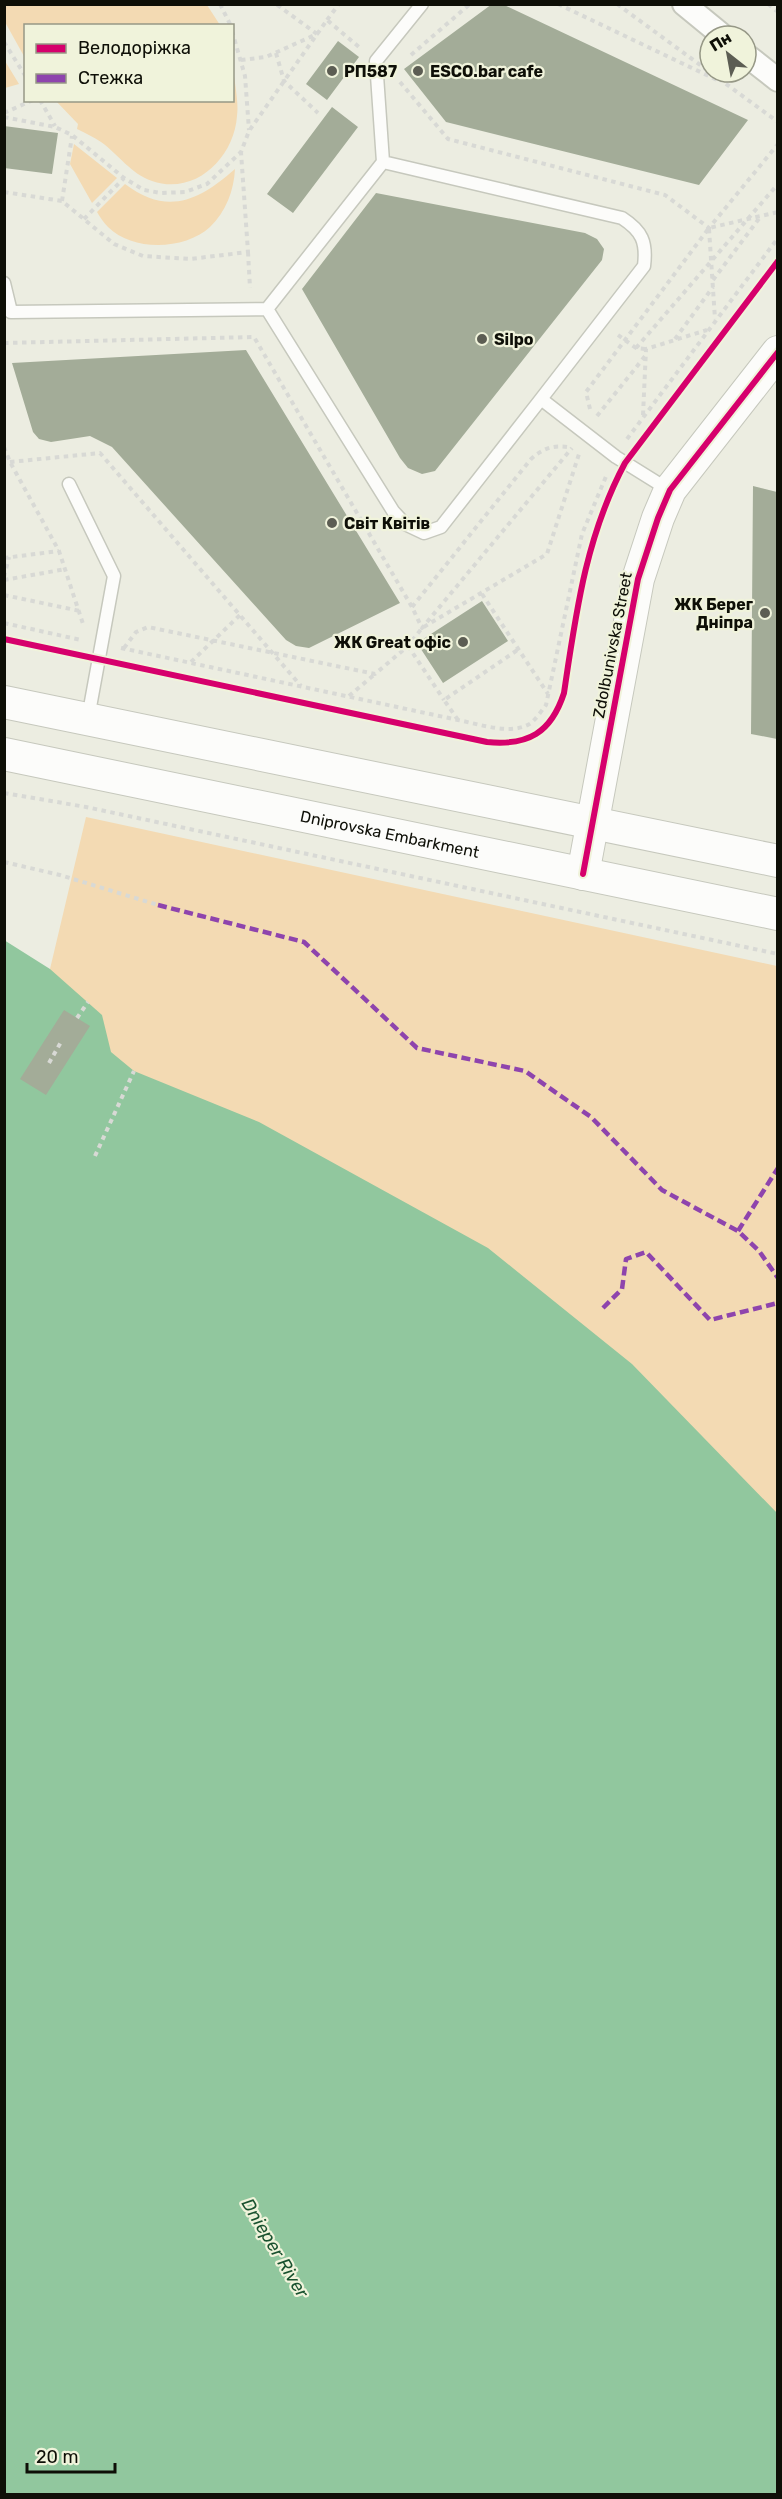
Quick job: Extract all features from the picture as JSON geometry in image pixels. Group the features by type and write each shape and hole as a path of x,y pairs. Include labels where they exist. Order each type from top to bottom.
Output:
{"main road":[{"name":"Zdolbunivska Street","path":"583,874 638,579 670,490 777,352"},
{"path":"4,702 777,861"},
{"name":"Dniprovska Embarkment","path":"4,754 777,914"}],"street":[{"path":"684,4 708,24"},
{"path":"758,65 777,80"}],"lane":[{"path":"267,309 383,162 376,61 422,4"},
{"path":"267,309 393,511 405,524 424,533 441,527 644,266 646,250 644,237 635,226 622,218 383,162"},
{"path":"4,283 11,312 267,309"},
{"path":"541,399 616,457 670,490"},
{"path":"69,484 114,576 88,719"}],"path":[{"path":"276,4 317,34"},
{"path":"4,192 62,201 114,244 143,256 190,259 248,252 241,152 249,131 339,4"},
{"path":"402,62 470,4"},
{"path":"558,4 698,71"},
{"path":"617,4 698,64"},
{"path":"768,4 777,12"},
{"path":"222,5 230,24"},
{"path":"327,20 376,61"},
{"path":"241,60 266,57 317,34"},
{"path":"234,37 245,76 249,131"},
{"path":"4,42 24,74"},
{"path":"276,53 284,81 318,113"},
{"path":"396,77 448,140 665,195 709,228 715,319"},
{"path":"725,84 777,122"},
{"path":"4,115 29,102"},
{"path":"41,102 55,127"},
{"path":"4,115 55,127 72,135 124,178 144,190 161,193 185,192 207,184 241,152"},
{"path":"62,201 72,135"},
{"path":"604,423 586,401 586,392 709,228 777,144"},
{"path":"84,219 124,178"},
{"path":"636,348 777,184"},
{"path":"709,228 777,212"},
{"path":"713,280 762,215"},
{"path":"619,435 626,441 643,415 777,238"},
{"path":"675,340 713,286"},
{"path":"601,322 636,348 646,349 707,330"},
{"path":"4,343 254,337 412,607 422,628"},
{"path":"643,415 646,349"},
{"path":"349,696 408,646 572,449 646,355"},
{"path":"412,607 531,459 541,450 555,446 572,449 589,459"},
{"path":"4,447 59,550 84,628"},
{"path":"422,628 547,554 579,452"},
{"path":"10,462 100,453 302,686"},
{"path":"4,623 458,720 499,728 521,727 532,722 546,705 582,534 616,457"},
{"path":"598,466 608,473"},
{"path":"59,550 7,558 4,578 66,569"},
{"path":"482,594 548,694"},
{"path":"4,595 80,611"},
{"path":"190,663 240,615"},
{"path":"124,648 136,632 148,627 375,674"},
{"path":"80,640 82,634"},
{"path":"408,646 458,720"},
{"path":"444,700 519,649"},
{"path":"4,793 109,812 777,954"},
{"path":"4,861 158,904"},
{"path":"77,1018 88,1002"},
{"path":"49,1063 61,1042"},
{"path":"95,1156 134,1071"}],"shaded area":[{"path":"4,5 207,5 219,24 24,24 24,56 5,22"},
{"path":"5,61 19,84 4,88"},
{"path":"234,74 237,116 228,146 210,170 183,183 168,184 144,178 101,142 77,129 78,124 57,102 234,102"},
{"path":"74,144 117,178 92,203 70,164"},
{"path":"235,169 231,193 221,215 210,227 187,240 159,245 131,241 108,227 97,212 125,184 140,194 169,202 195,196 209,189"},
{"path":"86,817 777,966 777,1829 5,977 50,969"}],"water":[{"name":"Dnieper River","path":"4,940 50,969 102,1015 111,1052 134,1071 259,1122 488,1248 632,1364 777,1513 777,2494 5,2494"}],"building":[{"path":"492,4 502,4 748,120 699,185 446,122 404,69"},
{"name":"РП587","path":"338,41 359,57 327,100 306,84"},
{"path":"332,107 358,127 293,213 267,194"},
{"path":"4,126 58,133 52,174 4,168"},
{"path":"376,193 585,233 597,239 604,249 602,260 435,471 422,474 408,468 400,458 302,289"},
{"path":"246,350 400,603 309,648 296,646 286,640 112,447 90,436 51,442 39,439 33,432 12,363"},
{"name":"ЖК Берег Дніпра","path":"753,486 777,492 777,739 751,734"},
{"name":"ЖК Great офіс","path":"482,601 508,641 443,683 417,643"},
{"path":"64,1010 90,1026 46,1095 20,1079"}],"marked path":[{"path":"158,905 304,942 417,1048 525,1071 591,1117 662,1190 738,1231 759,1251 778,1278"},
{"path":"738,1231 778,1168"},
{"path":"603,1308 622,1289 626,1259 646,1252 710,1320 778,1303"}],"cycle path":[{"path":"4,639 487,742 502,743 526,739 545,727 559,707 564,693 584,575 601,518 625,463 778,261"},
{"path":"583,874 638,579 658,518 670,490 778,352"}],"place":[{"name":"РП587","path":"332,71"},
{"name":"ESCO.bar cafe","path":"418,71"},
{"name":"Silpo","path":"482,339"},
{"name":"Світ Квітів","path":"332,523"},
{"name":"ЖК Берег Дніпра","path":"765,613"},
{"name":"ЖК Great офіс","path":"463,642"}]}
